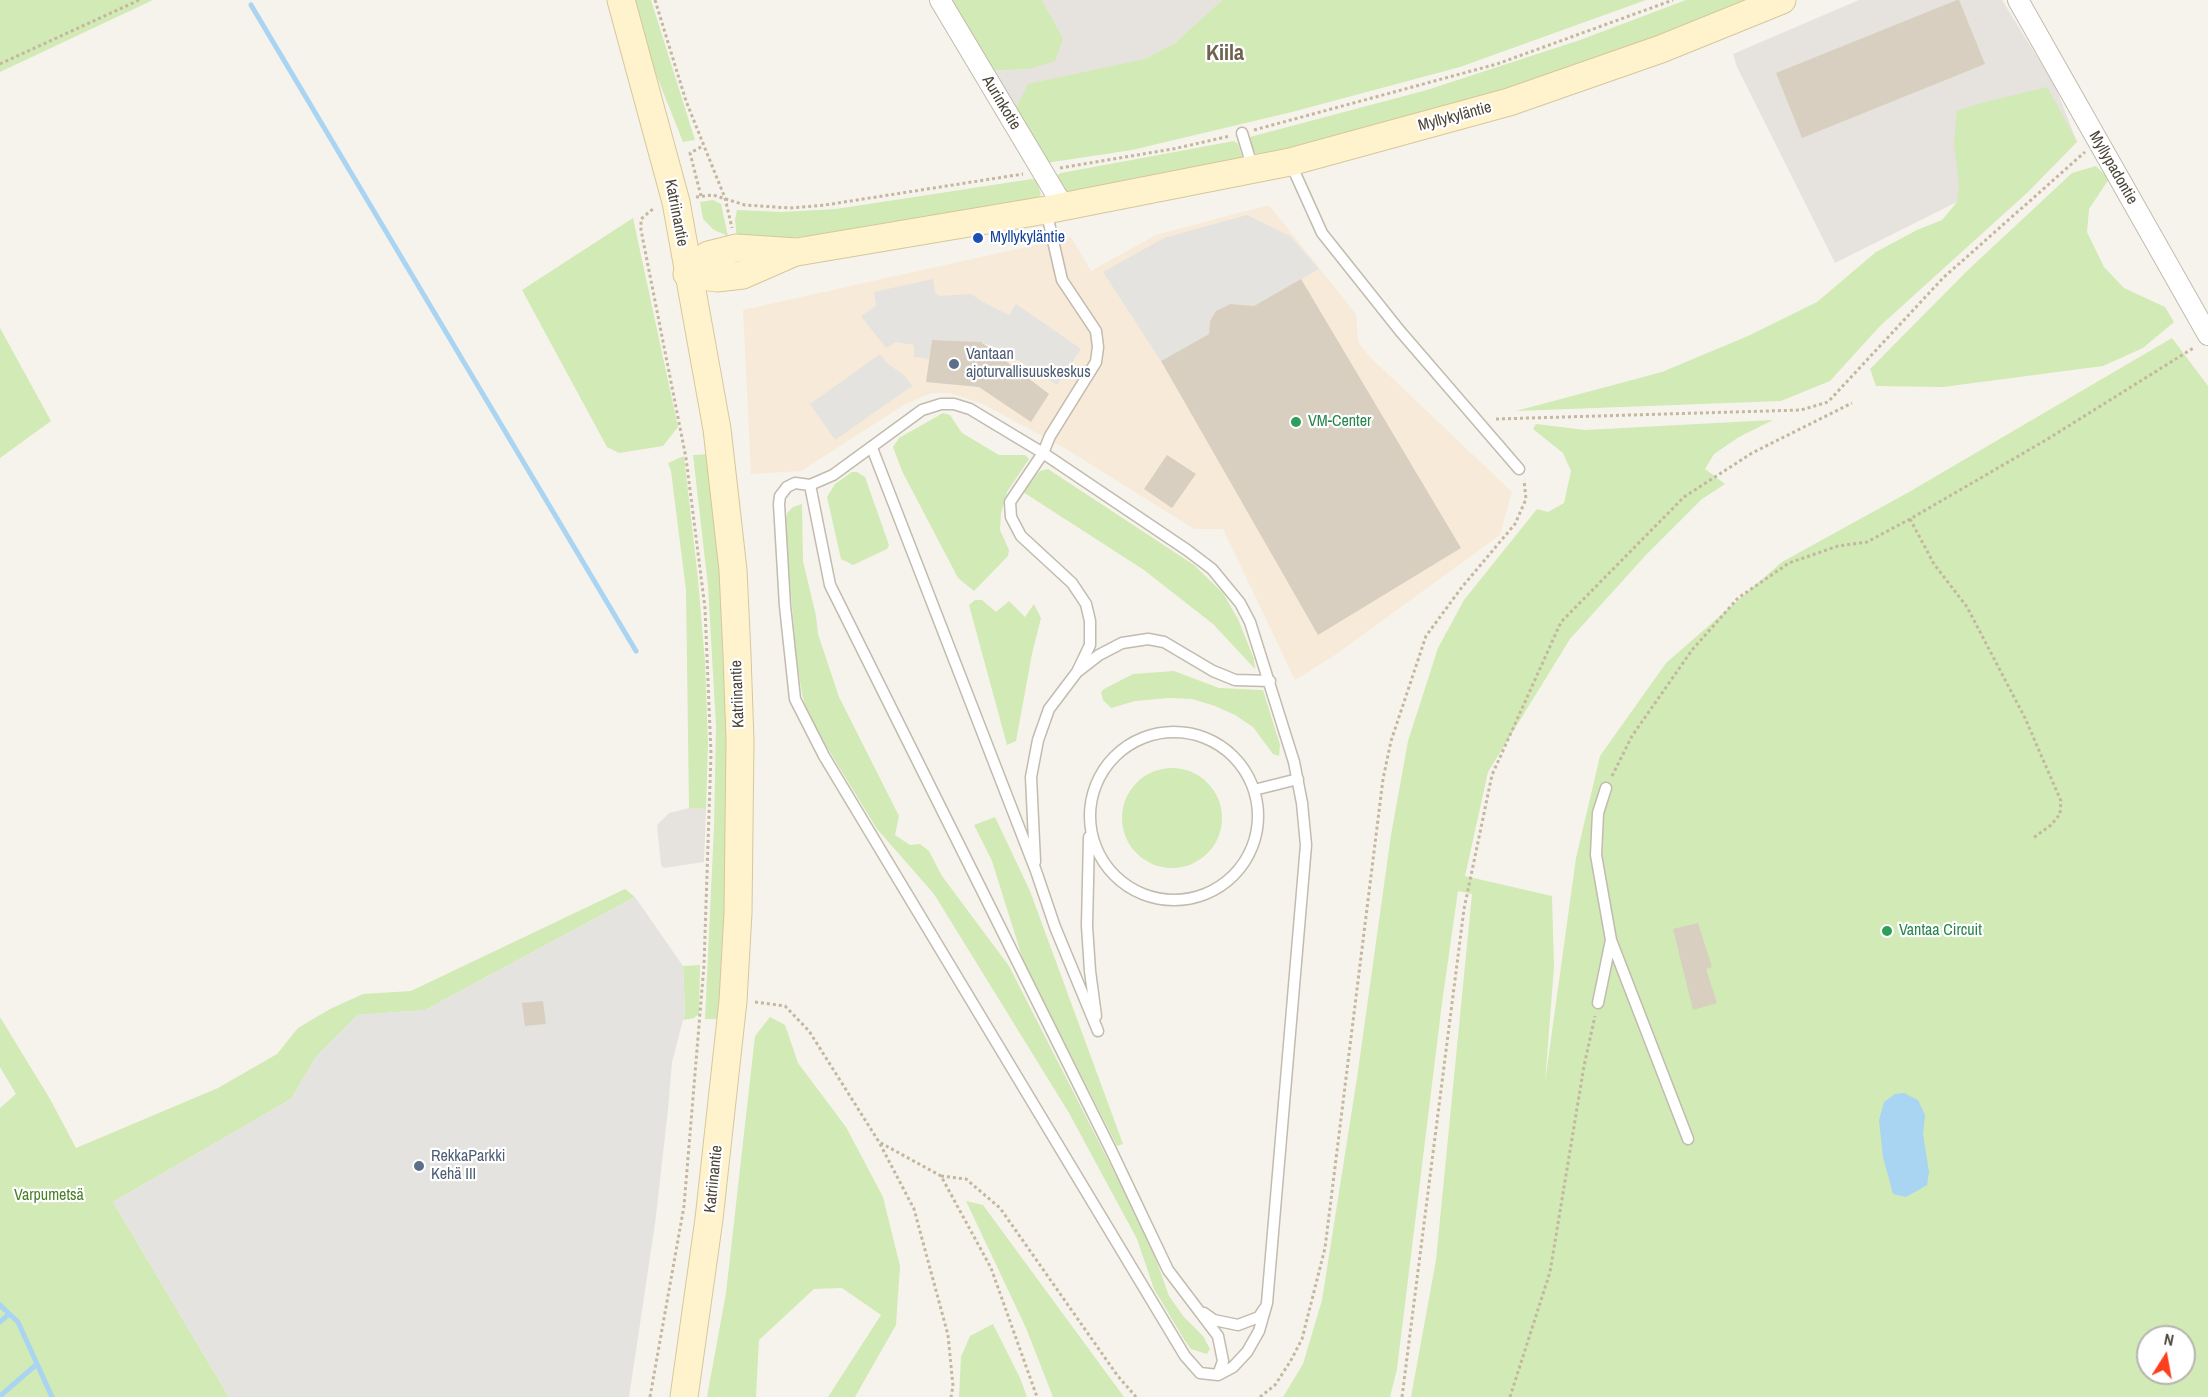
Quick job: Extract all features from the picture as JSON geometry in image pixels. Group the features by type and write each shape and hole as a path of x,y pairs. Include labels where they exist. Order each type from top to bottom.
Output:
{"main road":[{"name":"Katriinantie","path":"621,0 676,202 687,274 717,429 733,570 740,741 738,913 733,1001 709,1219 684,1397"},
{"name":"Myllykyläntie","path":"687,274 708,255 736,248 797,252 1055,208 1290,162 1509,102 1661,49 1782,0"}],"street":[{"name":"Aurinkotie","path":"940,0 1042,171 1055,208"},
{"name":"Myllypadontie","path":"2018,0 2204,340"}],"lane":[{"path":"1242,133 1253,169"},
{"path":"1290,162 1322,233 1400,331 1519,469"},
{"path":"1036,871 1031,777 1038,740 1049,709 1077,672 1090,645 1090,621 1086,604 1072,584 1021,536 1011,517 1010,502 1043,453 1050,436 1096,362 1098,347 1096,332 1062,280 1055,208"},
{"path":"941,404 954,404 970,409 1043,453 1187,550 1212,569 1228,586 1245,612 1270,681 1298,779 1302,803 1305,856 1267,1303 1259,1331 1247,1352 1233,1367 1218,1375 1200,1373 1185,1356 824,756 795,699 785,606 779,504 780,496 787,487 795,483 810,484 833,475 922,410 941,404"},
{"path":"872,448 1036,871 1055,927 1098,1031 1090,971 1088,926 1089,820 1091,800 1097,780 1108,764 1122,749 1139,739 1159,733 1179,732 1199,736 1217,744 1233,756 1245,772 1254,790 1258,812 1256,834 1249,855 1236,873 1220,887 1200,897 1178,900 1156,899 1135,891 1117,878 1102,862 1093,841 1089,820"},
{"path":"810,484 830,585 1111,1150 1168,1270 1218,1336 1223,1360 1218,1375"},
{"path":"1077,672 1099,655 1122,643 1148,639 1164,642 1213,671 1235,680 1270,681"},
{"path":"1254,790 1298,779"},
{"path":"1606,788 1598,813 1596,855 1611,940 1688,1139"},
{"path":"1598,1003 1611,940"},
{"path":"1196,1307 1214,1320 1238,1325 1259,1317 1267,1303"}],"path":[{"path":"0,64 139,0"},
{"path":"655,0 686,101 725,198"},
{"path":"703,146 690,153 701,196 713,195 745,205 790,208 825,205 1173,149 1242,133 1497,64 1673,0"},
{"path":"1477,420 1801,410 1828,402 1943,278 2097,141"},
{"path":"650,1397 684,1206 704,964 711,754 705,608 688,468 641,230 642,219 655,207"},
{"path":"1606,788 1632,736 1645,717 1692,650 1738,598 1789,563 1839,546 1867,542 1910,519 2046,440 2204,340"},
{"path":"1402,1397 1464,909 1492,775 1561,622 1684,496 1752,453 1852,403"},
{"path":"1260,1397 1275,1385 1302,1339 1324,1248 1383,779 1390,741 1425,636 1462,587 1515,524 1526,499 1525,482 1519,469"},
{"path":"1910,519 1934,564 1968,607 2025,718 2061,801 2060,814 2051,825 2033,838"},
{"path":"733,1001 784,1006 809,1031 879,1142 914,1209 948,1335 953,1386 951,1397"},
{"path":"1510,1397 1550,1272 1584,1066 1598,1003"},
{"path":"879,1142 941,1176 966,1179 1000,1208 1117,1375 1136,1397"},
{"path":"941,1176 991,1268 1036,1397"}],"shaded area":[{"path":"1042,0 1222,0 1175,43 1145,59 1014,112 991,71 1028,69 1063,38"},
{"path":"1859,0 2002,0 2055,86 2077,142 1835,263 1737,67 1733,54"},
{"path":"1269,205 1356,314 1358,342 1370,357 1512,492 1500,535 1335,655 1295,680 1223,529 1194,529 1066,449 983,404 950,393 932,393 904,405 801,471 751,474 743,310 1071,237 1091,271 1156,235"},
{"path":"1247,215 1290,236 1319,269 1254,306 1230,304 1216,311 1210,321 1209,334 1161,361 1103,272 1164,238"},
{"path":"933,279 935,293 940,296 971,294 1009,315 1016,304 1081,349 1057,385 1002,350 981,342 932,340 929,359 914,357 914,345 896,342 886,348 861,316 876,306 874,292"},
{"path":"880,354 888,364 904,375 912,386 835,440 810,404"},
{"path":"689,808 706,809 704,862 664,868 661,865 657,825 669,813"},
{"name":"RekkaParkki Kehä III","path":"635,897 683,966 685,1013 672,1062 655,1224 629,1397 229,1397 113,1202 291,1099 316,1057 358,1015 425,1010"}],"green space":[{"path":"0,0 153,0 0,72"},
{"path":"633,0 651,0 695,140 683,142 646,49"},
{"path":"947,0 1042,0 1063,38 1055,61 1028,69 988,71"},
{"path":"1222,0 1646,0 1460,67 1292,112 1132,150 1046,163 1014,112 1028,84 1145,59 1175,43"},
{"path":"1686,0 1754,0 1684,28 1495,93 1264,157 1253,150 1250,137 1427,90 1580,40"},
{"path":"2047,87 2077,142 2028,192 1880,326 1830,381 1781,401 1516,411 1662,372 1748,336 1817,302 1876,252 1917,230 1942,220 1957,202 1959,184 1954,144 1957,111"},
{"path":"1234,141 1238,144 1243,159 1072,196 1060,189 1055,176 1061,173"},
{"path":"2096,166 2109,179 2089,209 2087,232 2104,267 2124,288 2165,307 2174,322 2143,348 2103,366 1943,387 1876,386 1870,369 1968,270 2072,173"},
{"path":"1036,180 1041,194 1036,201 1027,206 792,238 737,238 735,220 737,210 781,212 836,209"},
{"path":"713,200 721,204 728,236 714,230 703,219 700,202"},
{"path":"633,218 678,427 663,446 619,453 607,447 522,290"},
{"path":"0,328 51,421 0,458"},
{"name":"Vantaa Circuit","path":"2172,338 2208,386 2208,1397 1411,1397 1436,1260 1472,894 1458,891 1397,1369 1390,1397 1283,1397 1303,1364 1322,1300 1357,1078 1391,835 1408,741 1438,648 1464,600 1537,509 1548,512 1564,503 1571,471 1563,453 1533,429 1536,424 1585,430 1773,420 1739,437 1714,454 1705,469 1725,484 1702,499 1645,556 1570,639 1488,772 1465,876 1552,896 1554,967 1545,1082 1576,858 1600,756 1666,663 1782,562 1909,492"},
{"path":"943,413 950,415 962,433 999,455 1025,455 1029,459 1007,492 1001,513 1000,530 1009,550 1008,556 974,591 958,578 902,471 893,447 899,438"},
{"path":"711,454 731,693 723,1010 717,1019 705,1019 716,726 708,586 693,455"},
{"path":"684,456 705,662 708,744 706,809 689,808 686,590 671,471 668,463"},
{"path":"1048,469 1194,565 1223,593 1238,619 1254,659 1255,669 1213,624 1144,570 1023,492 1040,471"},
{"path":"852,472 865,477 889,545 887,549 853,565 841,559 827,497 835,484"},
{"path":"802,504 803,561 818,634 839,697 899,816 895,835 910,845 920,844 929,851 942,876 1009,966 1152,1248 1169,1296 1183,1316 1203,1336 1210,1349 1207,1354 1191,1349 1185,1341 1154,1289 1137,1239 1069,1113 934,894 877,829 806,709 797,663 785,525 787,513 793,507"},
{"path":"975,600 982,600 996,612 1009,601 1025,617 1034,604 1041,618 1016,741 1007,745 969,605"},
{"path":"1174,671 1219,688 1263,690 1280,745 1279,756 1273,754 1253,727 1215,706 1192,699 1169,698 1135,701 1111,708 1103,700 1101,692 1104,689 1133,674"},
{"path":"1172,768 1191,772 1207,783 1218,799 1222,818 1218,837 1207,853 1191,864 1172,868 1153,864 1137,853 1126,837 1122,818 1126,799 1137,783 1153,772"},
{"path":"995,817 1030,891 1123,1144 1117,1146 1023,960 992,861 974,825"},
{"name":"Varpumetsä","path":"625,889 635,897 425,1010 358,1015 316,1057 291,1099 113,1202 229,1397 0,1397 0,1108 16,1094 0,1067 0,1017 50,1099 76,1148 218,1088 277,1054 298,1028 330,1009 363,994 411,991"},
{"path":"700,965 699,1014 694,1018 683,1020 685,1013 683,966"},
{"path":"770,1017 785,1025 798,1063 846,1127 883,1197 900,1266 896,1325 855,1397 828,1397 881,1315 842,1288 814,1289 759,1340 756,1397 707,1397 726,1293 755,1036"},
{"path":"966,1201 983,1205 1124,1397 1053,1397 1026,1328"},
{"path":"993,1324 1027,1397 959,1397 961,1357 970,1336"}],"water":[{"path":"1904,1093 1918,1100 1925,1115 1923,1134 1929,1172 1927,1185 1906,1197 1893,1194 1883,1157 1879,1120 1884,1102 1895,1094"}],"building":[{"path":"1959,0 1985,64 1802,138 1776,73"},
{"path":"1301,279 1461,548 1318,635 1161,361 1209,334 1210,321 1216,311 1230,304 1254,306"},
{"path":"932,340 981,342 1049,394 1031,422 979,387 926,382"},
{"path":"1167,455 1196,474 1172,508 1144,489"},
{"path":"1698,923 1712,967 1706,969 1717,1003 1693,1010 1673,929"},
{"path":"543,1001 546,1024 525,1026 522,1003"}],"waterway":[{"path":"251,5 636,651"},
{"path":"0,1305 18,1322 52,1397"},
{"path":"0,1322 9,1314"},
{"path":"0,1396 37,1364"}],"place":[{"name":"Myllykyläntie","path":"978,238"},
{"name":"Vantaan ajoturvallisuuskeskus","path":"954,364"},
{"name":"VM-Center","path":"1296,422"},
{"name":"Vantaa Circuit","path":"1887,931"},
{"name":"RekkaParkki Kehä III","path":"419,1166"}],"district":[{"name":"Kiila","path":"1225,54"}]}
